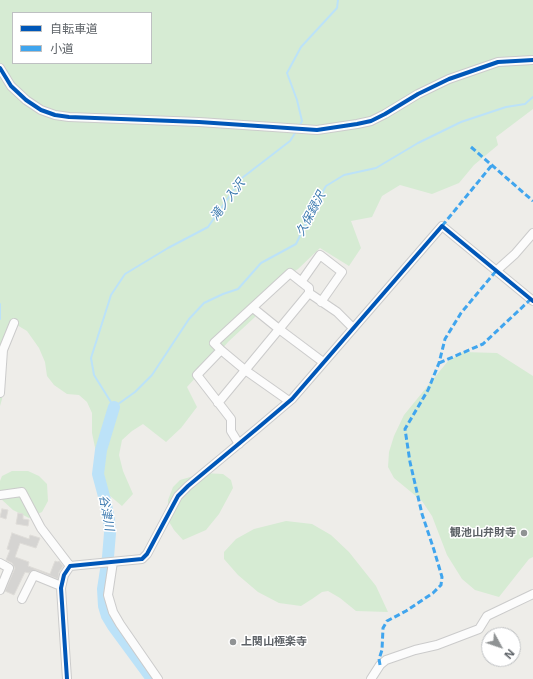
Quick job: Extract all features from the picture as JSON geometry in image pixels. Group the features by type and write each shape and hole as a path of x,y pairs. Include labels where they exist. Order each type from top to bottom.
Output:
{"street":[{"path":"0,68 12,86 26,100 41,110 55,115 69,117 199,122 317,130 370,121 418,94 449,79 498,62 533,60"},
{"path":"70,566 142,559 147,554 178,496 289,401 442,226 533,301"},
{"path":"496,271 515,254 533,233"},
{"path":"301,282 320,255 342,272 322,302"},
{"path":"218,403 245,370 279,329 309,294 309,288 290,273 214,343 245,370 289,401"},
{"path":"309,294 337,312 353,328"},
{"path":"253,308 323,362"},
{"path":"0,393 3,350 14,323"},
{"path":"221,350 197,375 231,419 231,432 239,444"},
{"path":"0,495 22,492 41,528 70,566"},
{"path":"113,562 108,595 113,612 158,679"},
{"path":"0,563 10,568 0,590"},
{"path":"67,679 60,595 64,575 70,566"},
{"path":"22,599 34,575 61,586"},
{"path":"370,679 380,665 386,660 415,650 437,645 479,628 487,616 533,594"}],"green space":[{"path":"0,0 533,0 533,109 496,137 498,145 474,165 459,183 432,194 400,185 382,196 372,217 351,221 361,248 349,266 320,248 298,269 268,288 255,317 229,341 187,387 197,407 181,428 166,442 143,424 122,440 119,455 123,471 133,494 122,506 109,495 101,476 92,433 92,413 87,402 79,395 67,394 54,385 47,376 45,362 39,348 27,331 17,325 7,348 0,406"},
{"path":"463,352 497,353 533,376 533,557 529,559 499,597 475,590 462,579 447,555 432,516 422,501 394,478 388,467 389,452 394,436 404,415 448,361"},
{"path":"12,471 28,471 39,476 47,484 48,501 42,512 29,518 13,510 0,498 0,481 2,476"},
{"path":"204,473 223,474 231,480 233,488 219,514 206,530 183,540 168,520 168,500 173,487 180,480"},
{"path":"286,521 312,524 331,535 349,552 376,586 388,612 356,611 340,598 328,591 322,592 301,606 279,603 258,592 238,575 224,559 224,552 236,539 254,529"}],"building":[{"path":"2,509 8,510 6,519 0,517"},
{"path":"18,513 23,514 23,519 29,520 28,526 16,524"},
{"path":"12,533 29,539 30,535 40,538 36,548 20,543 15,557 29,562 28,566 50,574 55,561 59,561 63,566 59,572 58,579 33,570 29,573 25,572 14,595 5,591 15,568 12,563 6,560 10,550 7,549"}],"waterway":[{"name":"滝ノ入沢","path":"299,127 302,121 297,100 287,73 301,47 337,8 338,0"},
{"name":"久保録沢","path":"297,130 290,141 242,178 208,227 168,248 125,274 111,295 91,358 94,375 114,407 135,392 152,375 189,319 204,303 238,289 261,263 296,244 326,186 344,175 376,168 418,143 461,122 506,107 525,104 533,97"},
{"path":"0,304 0,319"},
{"name":"谷津川","path":"114,407 101,450 98,474 105,500 110,533 103,589 104,606 107,616 113,626 152,679"}],"marked path":[{"path":"471,147 533,201"},
{"path":"442,226 492,165"},
{"path":"380,665 379,659 382,650 383,628 387,621 406,611 433,593 441,585 442,577 422,514 410,462 405,429 428,390 439,363 445,339 461,313 496,271"},
{"path":"439,363 483,344 531,299"}],"cycle path":[{"path":"0,68 11,86 26,100 41,110 55,115 69,117 199,122 317,130 371,121 418,94 449,79 498,62 533,60"},
{"path":"67,679 61,588 64,575 70,566 142,559 147,554 178,496 292,399 442,226 533,301"}],"place":[{"name":"観池山弁財寺","path":"524,533"},
{"name":"上関山極楽寺","path":"233,642"}]}
